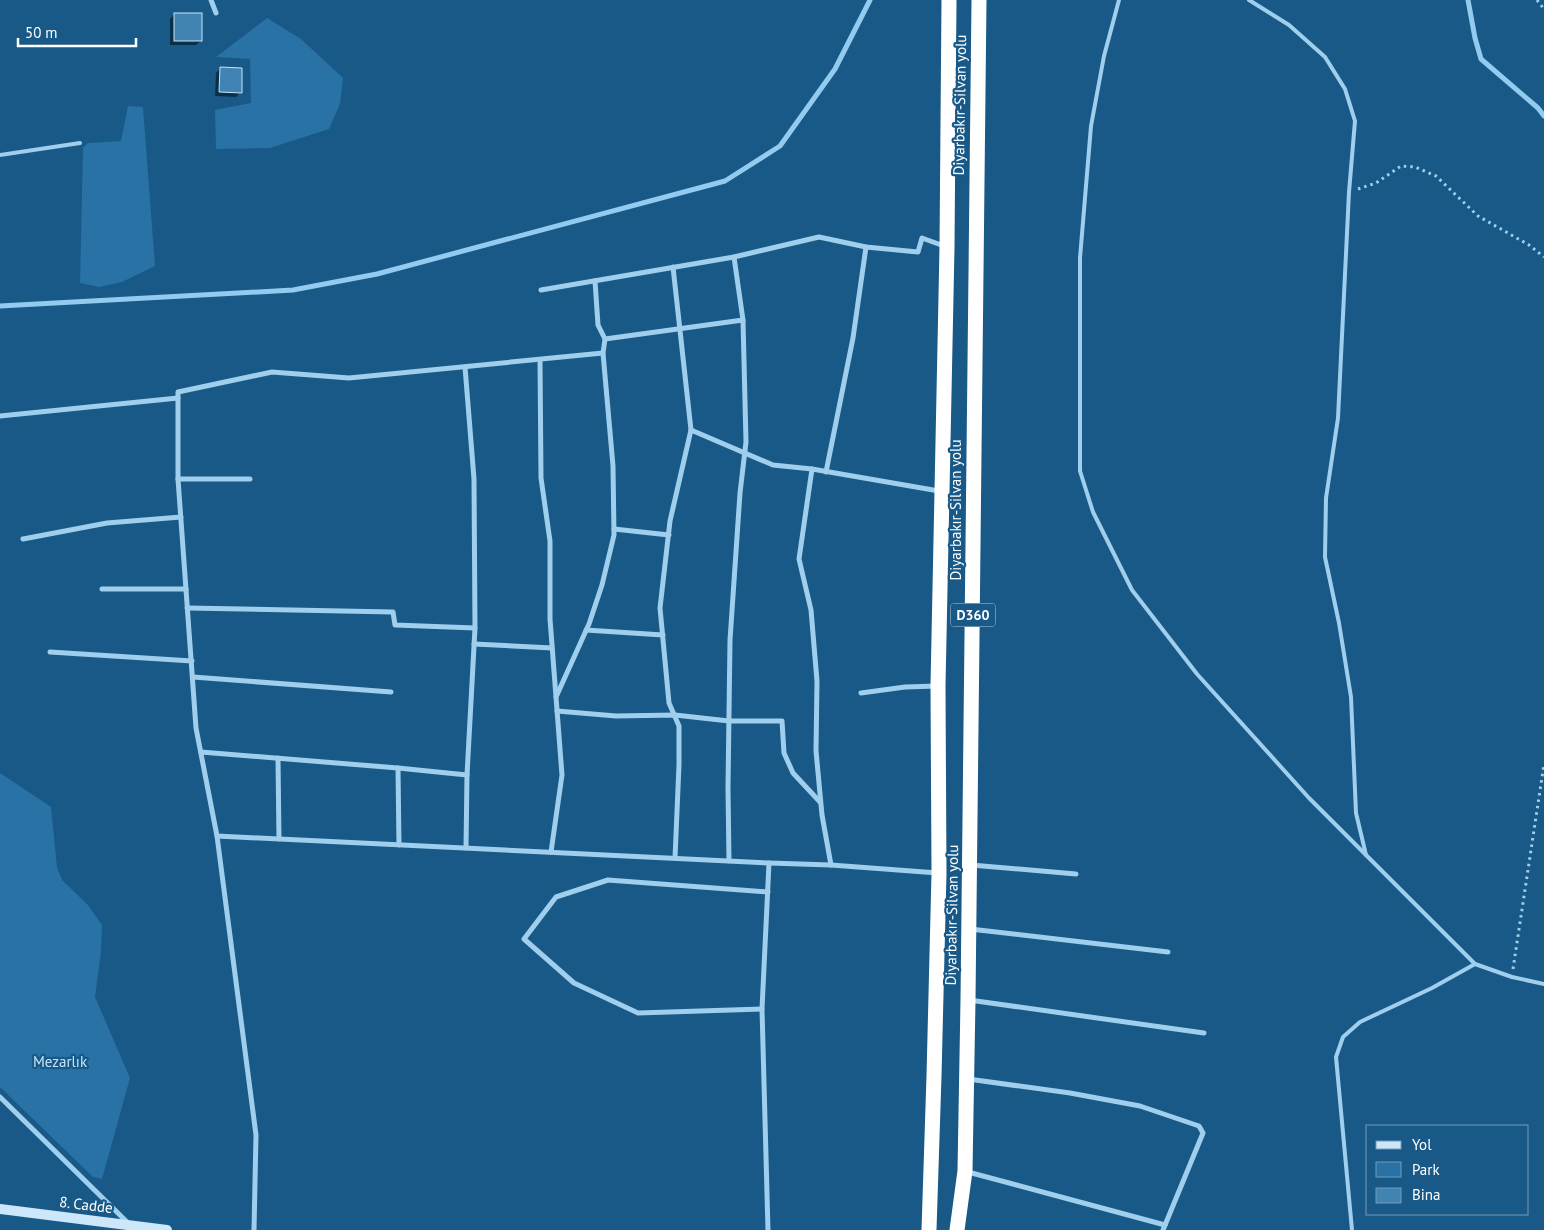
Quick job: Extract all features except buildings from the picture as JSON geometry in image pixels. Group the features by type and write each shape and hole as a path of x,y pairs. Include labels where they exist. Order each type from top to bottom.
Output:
{"highway":[{"name":"Diyarbakır-Silvan yolu","path":"929,1230 938,873 938,686 950,0"},
{"name":"Diyarbakır-Silvan yolu","path":"957,1230 965,1171 970,929 979,0"}],"street":[{"path":"211,0 216,13"},
{"path":"541,290 734,257 819,237 866,247 918,252 922,238 947,247"},
{"path":"826,472 853,338 866,247"},
{"path":"729,861 730,640 740,493 746,442 743,320 734,257"},
{"path":"673,267 691,430 670,521 660,608 669,703 679,726 680,765 675,858"},
{"path":"556,697 586,630 602,585 614,535 613,466 603,353 605,340 598,325 595,281"},
{"path":"605,340 743,320"},
{"path":"254,1230 256,1135 217,836 196,728 178,479 178,392 272,372 349,378 603,353"},
{"path":"540,360 541,478 550,541 550,619 562,775 551,852"},
{"path":"465,367 474,479 475,628 467,775 466,848"},
{"path":"0,416 178,398"},
{"path":"691,430 773,466 812,469 942,492"},
{"path":"812,469 799,559 811,610 817,681 816,750 821,802 832,864"},
{"path":"178,479 250,479"},
{"path":"23,539 107,524 181,517"},
{"path":"614,529 669,535"},
{"path":"102,589 186,589"},
{"path":"187,608 393,612 396,625 475,628"},
{"path":"586,630 663,635"},
{"path":"474,644 552,648"},
{"path":"50,652 192,661"},
{"path":"193,677 391,692"},
{"path":"861,693 904,687 938,686"},
{"path":"557,711 616,716 674,715 729,721 782,721 784,753 793,773 821,802"},
{"path":"201,752 467,775"},
{"path":"278,758 278,839"},
{"path":"398,768 399,845"},
{"path":"217,836 769,863 832,864 938,873"},
{"path":"768,1230 762,1009 769,863"},
{"path":"970,865 1076,874"},
{"path":"762,1009 638,1013 574,983 524,939 556,897 608,880 768,892"},
{"path":"970,929 1168,952"},
{"path":"968,1000 1204,1033"},
{"path":"965,1171 1164,1228 1203,1133 1198,1126 1140,1106 1070,1093 966,1079"},
{"path":"0,1107 2,1099"},
{"path":"2,1099 130,1225"},
{"name":"8. Cadde","path":"0,1209 167,1230"}],"lane":[{"path":"1119,0 1104,56 1091,126 1080,258 1080,470 1093,512 1132,590 1197,674 1309,798 1475,964 1512,977 1544,984"},
{"path":"1249,0 1289,25 1325,57 1345,89 1355,121 1349,192 1338,418 1326,498 1325,557 1339,623 1351,697 1356,813 1366,857"},
{"path":"0,155 80,143"},
{"path":"1352,1230 1336,1058 1343,1038 1360,1022 1432,988 1475,964"}],"path":[{"path":"1537,0 1544,9"},
{"path":"1349,192 1376,183 1401,166 1415,167 1436,176 1478,216 1529,245 1544,257"},
{"path":"1512,977 1544,764"}],"green space":[{"path":"267,18 301,39 343,78 340,104 329,129 270,148 216,149 215,110 251,103 250,59 216,57"},
{"path":"128,106 143,107 155,266 122,282 99,287 80,283 83,148 88,143 121,141"},
{"name":"Mezarlık","path":"0,773 51,807 57,867 62,880 87,904 102,925 101,952 95,997 130,1078 102,1179 93,1177 0,1087"}],"waterway":[{"path":"0,306 293,290 377,274 725,181 780,146 835,69 870,0"},
{"path":"1468,0 1481,59 1538,108 1544,116"}]}
